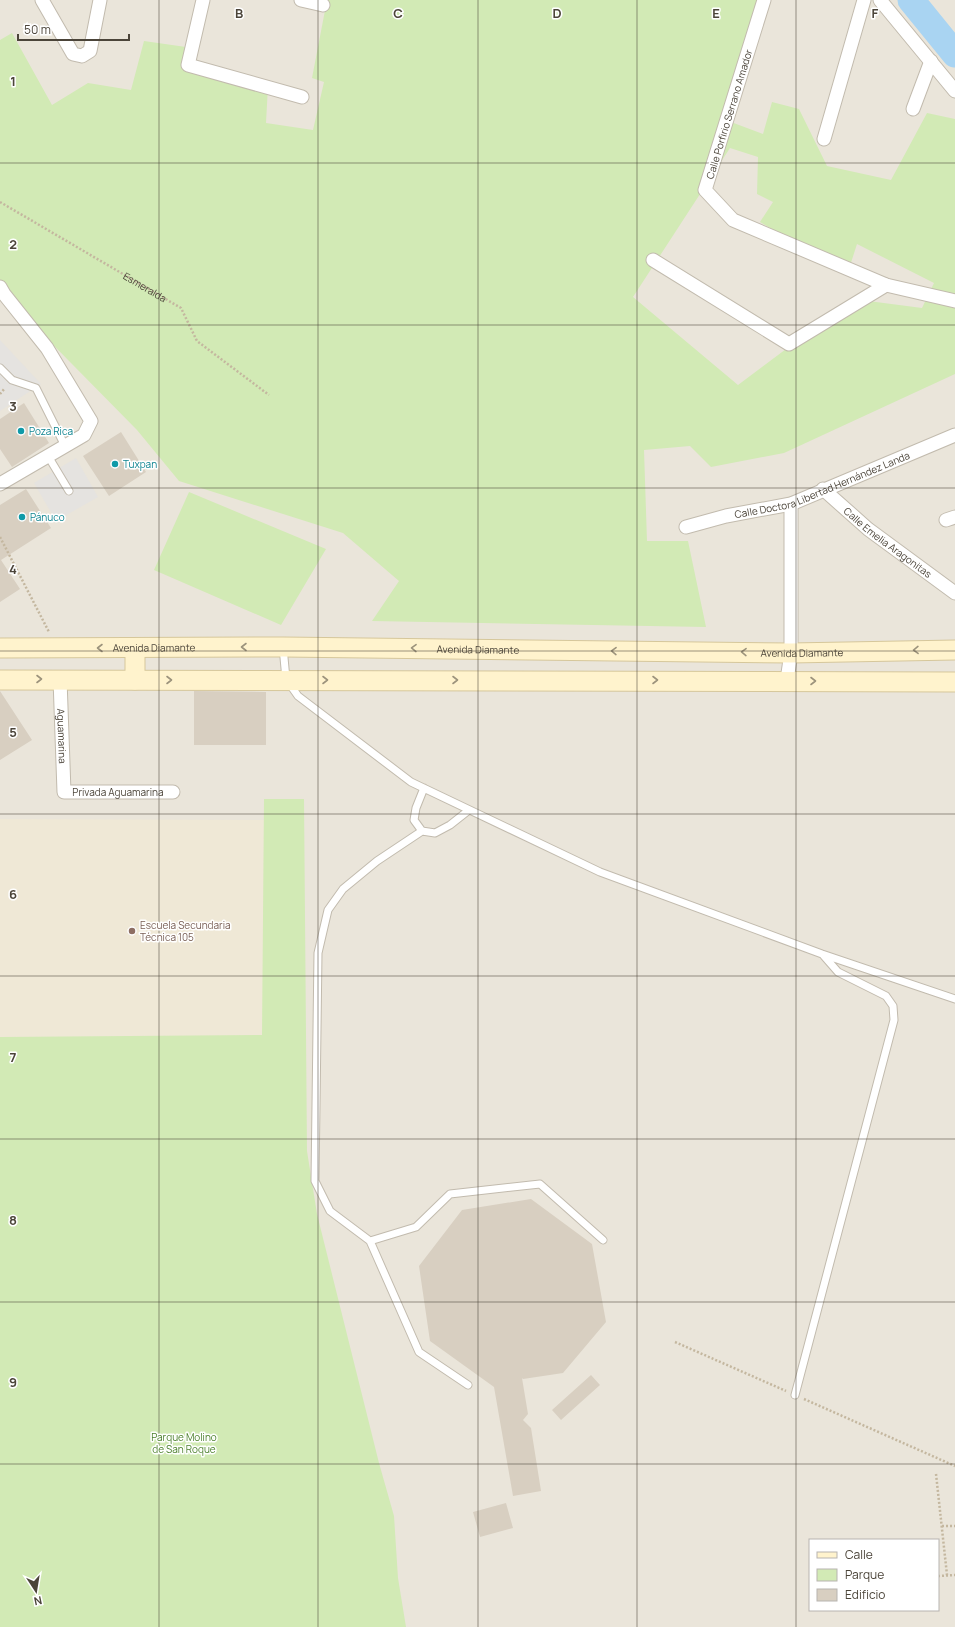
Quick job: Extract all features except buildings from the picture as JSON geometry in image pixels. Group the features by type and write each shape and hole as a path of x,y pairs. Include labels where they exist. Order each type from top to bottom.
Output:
{"main road":[{"name":"Avenida Diamante","path":"0,648 283,647 791,653 955,650"},
{"path":"135,648 135,680"},
{"path":"0,680 787,680 955,682"}],"street":[{"path":"42,0 73,54 82,56 90,51 100,0"},
{"path":"203,0 188,65 302,97"},
{"path":"301,0 323,5"},
{"name":"Calle Porfirio Serrano Amador","path":"764,0 705,190 733,220 886,285 955,301"},
{"path":"824,139 864,0"},
{"path":"880,0 955,91"},
{"path":"913,109 931,61"},
{"path":"653,260 789,344 886,285"},
{"path":"0,287 47,348 91,421 84,435 0,484"},
{"name":"Calle Doctora Libertad Hernández Landa","path":"686,527 726,516 791,504 823,489 955,435"},
{"path":"0,471 12,476"},
{"name":"Calle Emelia Aragonitas","path":"823,489 868,530 955,593"},
{"path":"787,680 791,653 791,504"},
{"name":"Aguamarina","path":"60,679 64,792"},
{"name":"Privada Aguamarina","path":"64,792 173,792"}],"lane":[{"path":"0,368 12,380 36,388 65,446"},
{"path":"48,456 69,491"},
{"path":"283,647 286,680 298,696 411,782 600,872 822,954 955,999"},
{"path":"422,831 414,820 416,808 424,788"},
{"path":"468,1385 419,1352 370,1241 330,1211 315,1182 318,954 328,910 342,889 378,861 422,831 435,833 450,825 469,810"},
{"path":"795,1395 894,1020 893,1006 886,996 838,972 822,954"},
{"path":"370,1241 416,1227 450,1194 540,1184 603,1240"}],"path":[{"name":"Esmeralda","path":"0,202 181,308 197,341 269,395"},
{"path":"0,537 57,648"},
{"path":"675,1342 955,1466"},
{"path":"936,1474 947,1575"},
{"path":"942,1526 955,1526"},
{"path":"939,1576 955,1575"}],"shaded area":[{"path":"0,0 955,0 955,1627 0,1627"},
{"path":"0,340 41,384 0,411"},
{"path":"76,458 98,497 56,521 34,483"},
{"name":"Escuela Secundaria Técnica 105","path":"0,819 264,820 263,1042 0,1042"}],"green space":[{"path":"327,0 760,0 731,122 763,134 772,102 799,109 827,166 891,180 927,113 955,119 955,374 784,453 711,467 690,446 644,450 647,541 688,541 706,627 372,621 399,581 343,533 179,481 137,430 7,298 0,293 0,40 12,33 52,105 88,83 131,90 144,41 186,47 182,67 268,86 266,123 313,130 324,82 312,78","holes":["730,148 758,157 757,194 773,202 760,222 848,272 857,244 934,283 922,308 853,299 738,385 633,297"]},
{"path":"189,492 326,549 281,625 154,570"},
{"name":"Parque Molino de San Roque","path":"264,799 304,799 307,1151 317,1214 379,1463 394,1516 398,1578 406,1627 0,1627 0,1037 262,1035"}],"waterway":[{"path":"911,0 955,54"}],"place":[{"name":"Poza Rica","path":"21,431"},
{"name":"Tuxpan","path":"115,464"},
{"name":"Pánuco","path":"22,517"},
{"name":"Escuela Secundaria Técnica 105","path":"132,931"}]}
